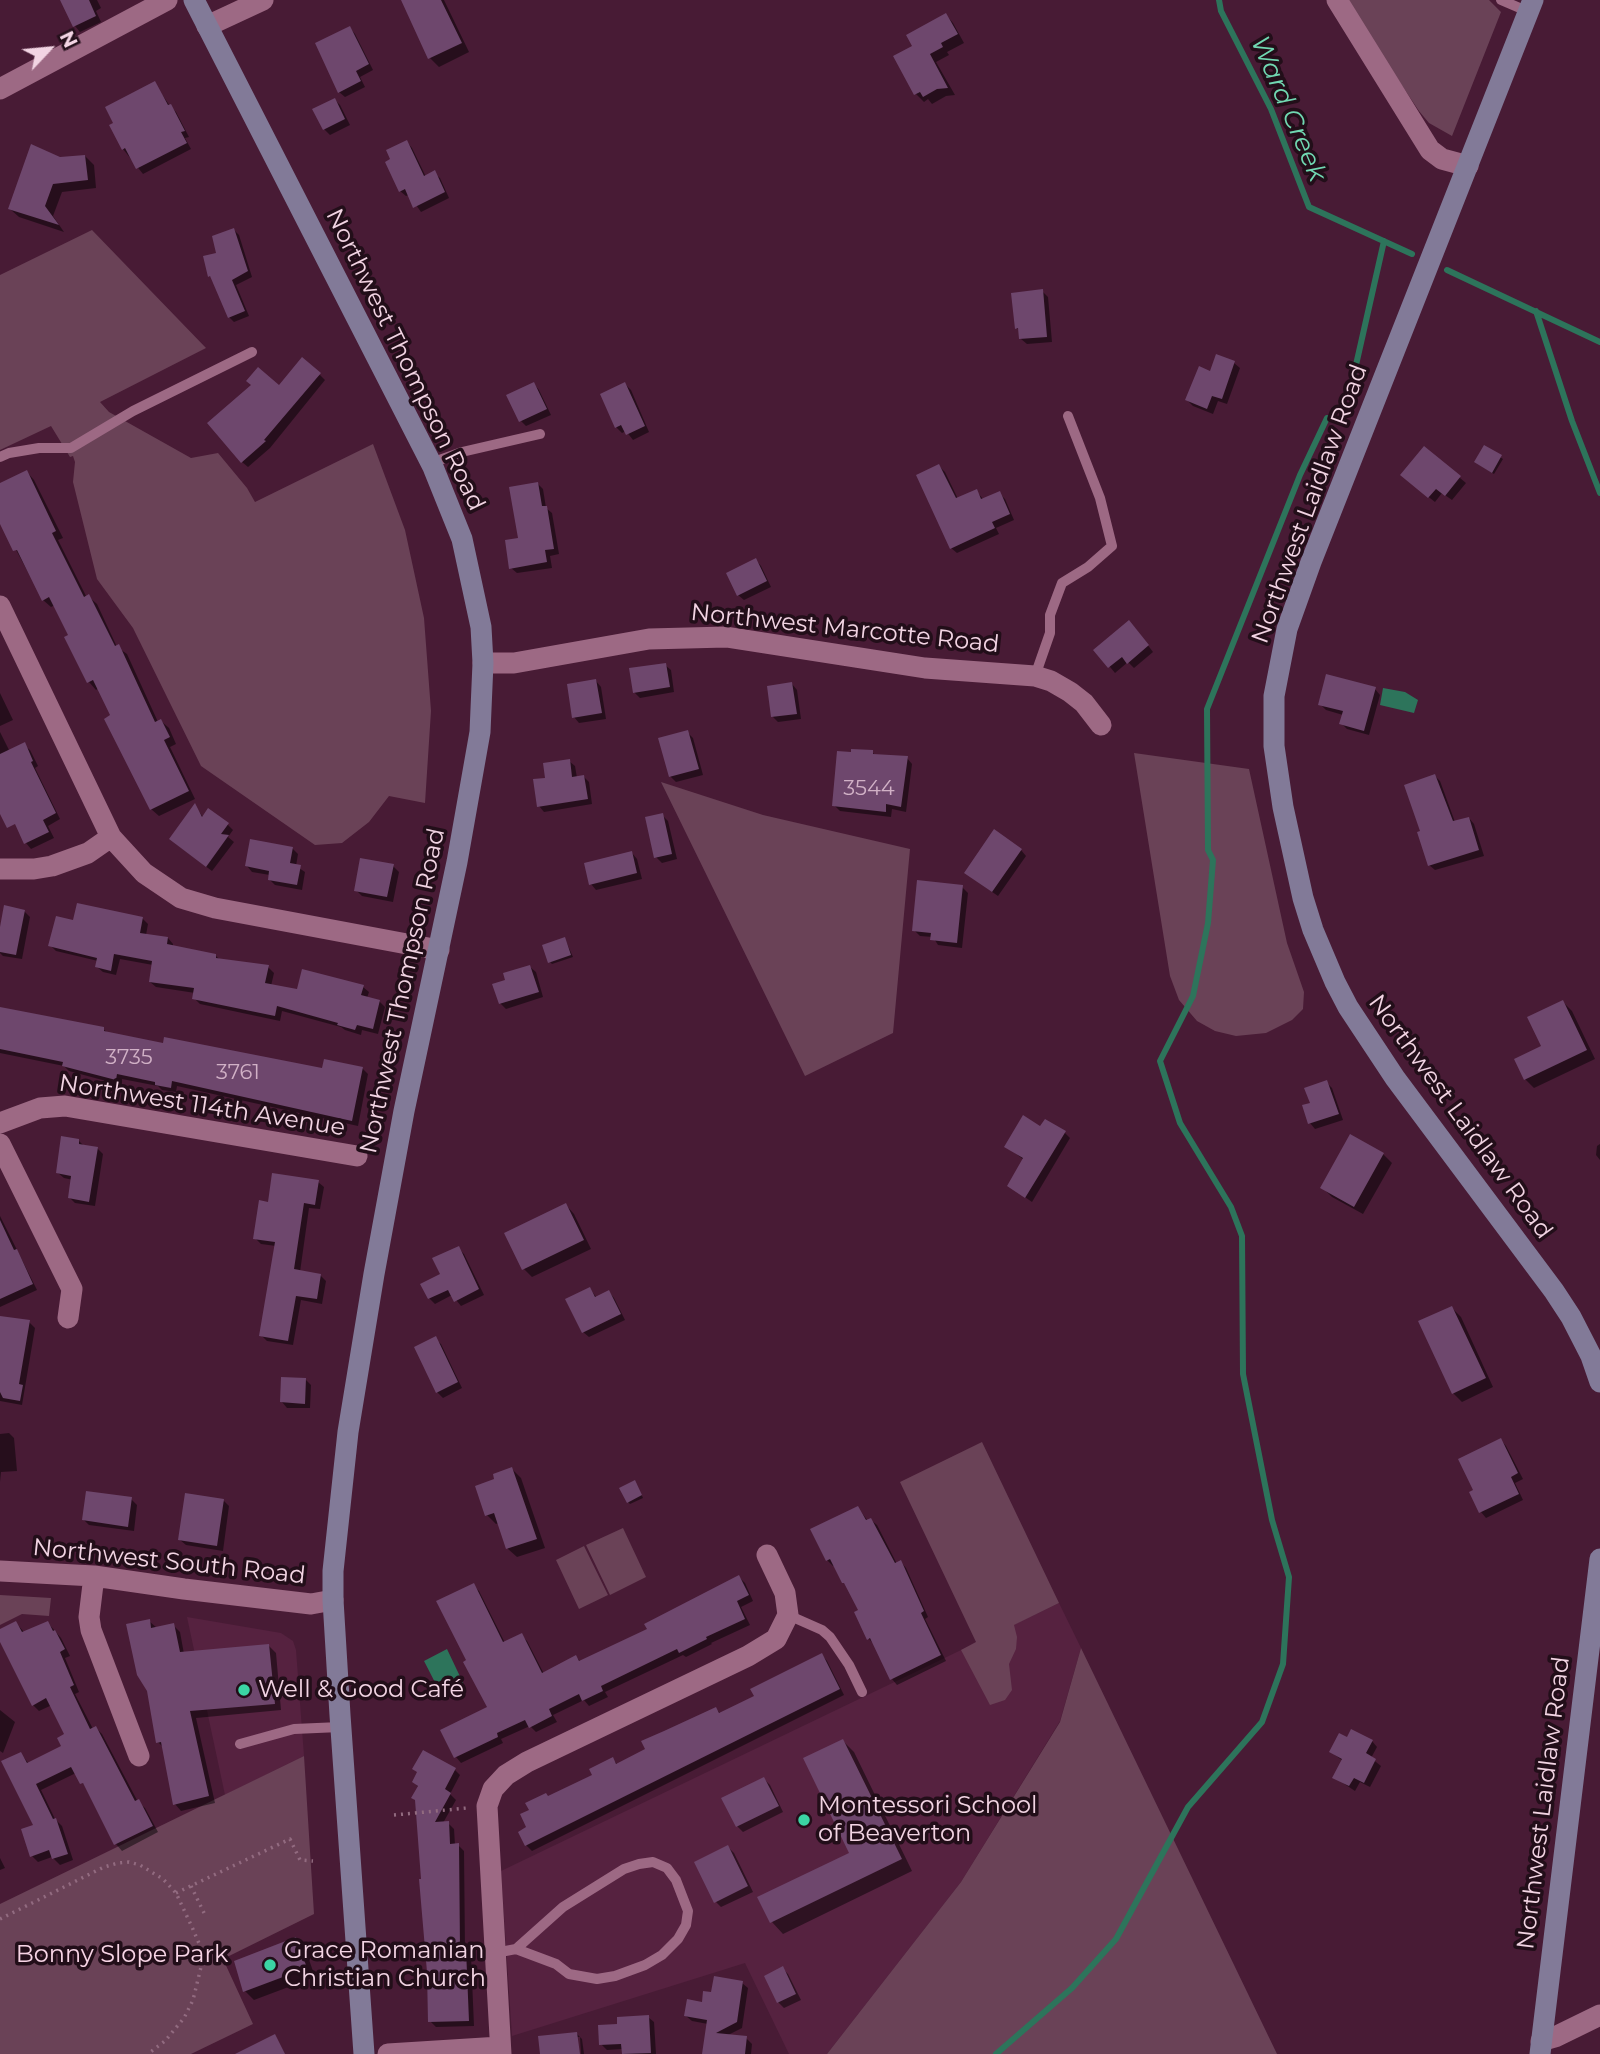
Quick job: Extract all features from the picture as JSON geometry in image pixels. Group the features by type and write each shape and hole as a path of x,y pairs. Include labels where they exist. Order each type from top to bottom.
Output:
{"street":[{"path":"0,89 167,0"},
{"name":"Northwest Thompson Road","path":"194,0 431,463 462,539 481,627 483,663 480,732 468,808 388,1200 348,1432 338,1513 333,1600 364,2054"},
{"path":"208,26 263,0"},
{"path":"1337,0 1430,150 1442,159 1468,166"},
{"name":"Northwest Laidlaw Road","path":"1531,6 1287,629 1274,696 1274,746 1283,807 1303,898 1335,982 1348,1007 1395,1078 1554,1291 1571,1317 1599,1376"},
{"path":"0,606 111,837 144,873 181,898 215,908 439,950"},
{"name":"Northwest Marcotte Road","path":"483,663 514,663 649,639 703,636 755,640 925,668 1035,676 1051,681 1070,692 1084,703 1101,725"},
{"path":"0,869 52,866 88,853 111,837"},
{"name":"Northwest 114th Avenue","path":"0,1122 40,1108 65,1106 357,1156"},
{"path":"0,1144 72,1289 68,1318"},
{"path":"387,2054 501,2050 506,1951 487,1807 493,1789 506,1775 527,1762 748,1657 776,1639 788,1615 785,1593 767,1555"},
{"name":"Northwest Laidlaw Road","path":"1541,2047 1600,1559"},
{"name":"Northwest South Road","path":"0,1571 94,1576 311,1604 333,1600"},
{"path":"94,1576 89,1617 91,1630 139,1756"},
{"path":"1541,2047 1555,2037 1600,2015"}],"lane":[{"path":"1501,0 1531,6"},
{"path":"0,457 9,453 39,449 71,448 133,411 252,352"},
{"path":"1035,676 1050,633 1050,615 1062,583 1088,567 1112,546 1101,498 1068,416"},
{"path":"431,463 462,452 540,435"},
{"path":"788,1615 822,1630 830,1637 849,1665 862,1692"},
{"path":"240,1744 294,1729 340,1727"},
{"path":"653,1862 667,1868 676,1880 688,1911 687,1925 662,1955 645,1965 615,1976 597,1979 569,1974 556,1964 506,1951 563,1907 624,1869 639,1864 653,1862"}],"path":[{"path":"394,1815 487,1807"},
{"path":"176,1894 290,1839 300,1860 313,1861"},
{"path":"0,1919 104,1867 118,1863 130,1862 154,1872 170,1885 201,1948 202,1964 193,2000 184,2018 165,2041 148,2054"},
{"path":"191,1886 205,1917"}],"shaded area":[{"path":"1383,688 1405,692 1418,700 1414,713 1380,705"},
{"name":"Montessori School of Beaverton","path":"1059,1603 1081,1648 1060,1721 961,1882 827,2054 789,2054 745,1963 512,2036 501,1871"},
{"path":"187,1617 281,1633 293,1641 296,1650 304,1756 225,1795"},
{"path":"447,1649 465,1687 443,1698 424,1661"}],"green space":[{"path":"1345,0 1489,0 1501,12 1452,136 1429,123 1419,111"},
{"path":"92,230 206,348 100,402 109,412 191,458 218,453 255,502 373,444 405,530 424,618 431,711 425,803 389,796 369,822 342,843 315,845 201,766 133,628 97,579 73,482 73,456 70,457 51,426 0,450 0,275"},
{"path":"1134,753 1249,769 1287,943 1304,992 1303,1009 1292,1020 1266,1033 1236,1036 1215,1031 1197,1021 1179,1000 1170,976"},
{"path":"661,782 763,815 910,849 893,1033 805,1076"},
{"path":"982,1442 1059,1603 1014,1625 1016,1649 1009,1664 1012,1690 1005,1700 990,1705 961,1650 976,1642 900,1482"},
{"path":"623,1528 646,1577 610,1595 586,1545"},
{"path":"584,1546 608,1595 579,1609 556,1560"},
{"path":"0,1595 51,1598 49,1616 22,1614 0,1625"},
{"path":"1081,1648 1277,2054 827,2054 961,1882 1060,1722"},
{"name":"Bonny Slope Park","path":"304,1756 314,1914 223,1959 253,2024 191,2054 0,2054 0,1904"}],"building":[{"path":"60,0 89,0 96,16 73,27"},
{"path":"401,0 441,0 462,43 428,59"},
{"path":"946,13 958,34 941,43 943,47 930,54 948,88 937,89 923,97 920,92 914,95 893,56 912,46 906,35"},
{"path":"350,26 369,64 356,71 361,81 338,93 315,43"},
{"path":"155,81 185,131 181,132 187,143 136,169 109,125 113,123 105,107"},
{"path":"335,98 345,119 323,130 312,109"},
{"path":"407,140 424,176 435,170 445,192 413,208 405,189 399,192 385,162 390,159 386,150"},
{"path":"31,144 60,157 85,155 88,180 53,184 45,206 59,225 8,209"},
{"path":"234,228 248,271 232,280 245,311 228,318 210,276 208,277 203,256 216,253 212,236"},
{"path":"1043,289 1047,337 1019,339 1018,328 1015,329 1011,293"},
{"path":"1216,354 1235,361 1222,399 1212,396 1207,409 1185,400 1199,366 1210,371"},
{"path":"302,357 321,373 264,440 266,441 241,463 207,423 251,385 246,381 258,367 279,385"},
{"path":"534,382 547,409 519,422 506,395"},
{"path":"625,382 645,426 626,435 621,425 615,428 600,394"},
{"path":"1484,445 1502,455 1492,473 1474,462"},
{"path":"1424,446 1461,476 1445,496 1436,489 1428,498 1400,475"},
{"path":"939,464 956,498 977,489 981,499 1000,491 1010,514 992,522 995,528 950,549 916,475"},
{"path":"27,470 56,531 52,533 84,597 89,594 115,646 119,644 155,722 161,719 170,737 164,740 189,791 150,810 104,719 110,715 93,680 87,683 64,637 68,635 49,597 42,601 17,550 13,551 0,524 0,483"},
{"path":"538,482 542,506 547,506 554,549 545,550 547,562 509,569 505,540 518,538 509,487"},
{"path":"756,558 767,581 737,596 726,573"},
{"path":"1129,620 1149,645 1127,664 1122,657 1108,668 1093,650"},
{"path":"666,663 670,687 633,693 629,668"},
{"path":"1326,674 1376,687 1364,731 1339,724 1343,711 1318,705"},
{"path":"596,679 602,713 572,718 567,684"},
{"path":"792,682 797,714 771,717 767,686"},
{"path":"688,730 699,769 669,777 658,738"},
{"path":"25,742 33,761 31,762 56,813 43,820 49,832 24,844 15,824 7,828 0,814 0,754"},
{"path":"851,749 873,750 873,754 908,756 901,807 886,804 886,812 832,806 837,751 851,752"},
{"path":"570,759 572,777 584,775 588,799 537,807 533,779 545,778 543,763"},
{"path":"1435,774 1453,821 1469,817 1479,850 1428,866 1417,832 1420,831 1404,785"},
{"path":"195,803 202,817 208,808 229,823 221,834 229,835 206,867 169,839"},
{"path":"663,813 672,854 654,858 645,817"},
{"path":"994,829 1022,849 992,892 964,873"},
{"path":"250,839 293,847 290,863 301,865 297,885 268,880 269,871 245,866"},
{"path":"632,851 637,873 589,885 584,863"},
{"path":"360,858 394,864 387,897 354,891"},
{"path":"917,880 963,885 957,943 930,940 931,933 912,931"},
{"path":"77,903 143,917 140,933 168,937 167,944 216,954 216,958 269,965 265,983 297,989 302,969 364,985 361,995 380,1000 373,1029 357,1025 355,1030 277,1006 275,1016 192,999 194,988 149,982 152,961 114,954 111,971 95,967 97,958 48,946 56,916 73,920"},
{"path":"4,905 25,910 16,955 0,952 0,927"},
{"path":"565,937 571,955 548,963 542,945"},
{"path":"530,965 539,992 499,1004 492,984 505,980 503,973"},
{"path":"1563,1000 1587,1050 1524,1080 1514,1059 1541,1046 1527,1017"},
{"path":"0,1007 104,1027 104,1031 163,1043 164,1037 322,1068 324,1059 363,1067 352,1121 172,1081 171,1088 117,1074 116,1080 62,1066 63,1062 0,1049"},
{"path":"1327,1080 1339,1114 1308,1124 1302,1105 1310,1103 1304,1088"},
{"path":"1023,1115 1040,1126 1045,1119 1066,1131 1025,1198 1007,1186 1023,1158 1004,1147"},
{"path":"1350,1134 1384,1153 1354,1207 1320,1188"},
{"path":"61,1136 79,1139 79,1144 98,1147 89,1202 68,1198 71,1176 56,1173"},
{"path":"272,1173 319,1180 315,1205 304,1203 294,1269 321,1274 317,1299 296,1296 288,1341 259,1336 275,1242 253,1239 259,1200 268,1202"},
{"path":"566,1203 584,1240 522,1270 504,1233"},
{"path":"0,1220 33,1284 0,1299"},
{"path":"459,1246 479,1289 454,1302 448,1290 428,1299 420,1284 440,1274 432,1258"},
{"path":"590,1287 595,1297 609,1290 621,1314 582,1333 565,1299"},
{"path":"1452,1306 1486,1378 1452,1394 1418,1321"},
{"path":"0,1316 30,1320 19,1384 23,1385 20,1401 3,1398 0,1392"},
{"path":"436,1336 458,1382 436,1393 414,1347"},
{"path":"281,1377 306,1378 305,1404 280,1402"},
{"path":"1501,1438 1518,1473 1511,1477 1519,1494 1479,1513 1469,1492 1473,1490 1458,1459"},
{"path":"512,1467 537,1539 506,1549 494,1513 485,1516 475,1486 494,1479 493,1474"},
{"path":"635,1480 642,1495 627,1503 619,1488"},
{"path":"86,1491 132,1497 128,1527 82,1520"},
{"path":"185,1493 224,1499 217,1546 178,1540"},
{"path":"858,1506 866,1520 871,1518 895,1563 901,1560 924,1611 921,1613 941,1655 890,1680 870,1638 867,1640 854,1612 858,1610 844,1583 830,1559 826,1561 810,1529"},
{"path":"739,1575 749,1595 737,1601 745,1619 679,1653 677,1649 601,1686 603,1691 582,1701 579,1694 549,1709 552,1716 529,1728 525,1720 497,1733 498,1737 454,1758 440,1730 487,1707 463,1662 466,1660 436,1601 474,1583 503,1642 522,1633 542,1673 576,1655 579,1661 647,1629 644,1624"},
{"path":"150,1619 151,1628 174,1623 180,1652 269,1644 275,1704 190,1711 209,1796 173,1805 161,1742 156,1743 147,1691 137,1675 126,1624"},
{"path":"16,1621 22,1632 48,1621 53,1631 55,1630 65,1649 60,1652 74,1685 70,1687 90,1729 96,1726 135,1801 139,1799 153,1826 114,1845 83,1783 80,1784 71,1767 36,1784 53,1819 56,1818 68,1854 52,1859 49,1850 30,1857 21,1829 33,1825 1,1761 21,1752 27,1763 61,1746 57,1738 64,1734 46,1698 32,1706 0,1642 0,1629"},
{"path":"822,1653 840,1689 525,1846 518,1832 526,1827 520,1814 529,1810 525,1803 546,1793 548,1796 592,1775 589,1769 613,1757 616,1764 645,1749 641,1741 716,1707 719,1713 754,1696 750,1689"},
{"path":"1351,1729 1373,1740 1366,1753 1376,1759 1364,1783 1354,1778 1349,1786 1332,1778 1342,1759 1329,1752 1339,1733 1347,1737"},
{"path":"843,1739 902,1859 770,1923 757,1897 849,1853 803,1758"},
{"path":"423,1750 456,1768 445,1789 451,1793 435,1822 449,1821 450,1844 459,1843 460,1949 466,1949 469,2021 428,2022 421,1879 415,1800 411,1798 418,1786 412,1782 417,1772 412,1769"},
{"path":"764,1777 779,1806 736,1827 721,1798"},
{"path":"728,1845 748,1886 714,1903 694,1862"},
{"name":"Grace Romanian Christian Church","path":"296,1937 307,1968 243,1992 234,1961"},
{"path":"783,1966 796,1994 777,2003 764,1976"},
{"path":"714,1976 743,1981 737,2022 716,2033 747,2036 745,2054 702,2054 707,2020 684,2016 687,1999 702,2002 703,1991 711,1992"},
{"path":"649,2015 651,2053 622,2054 621,2044 599,2045 598,2025 617,2024 617,2017"},
{"path":"577,2032 580,2054 540,2054 538,2036"},
{"path":"275,2034 285,2054 235,2054"}],"waterway":[{"name":"Ward Creek","path":"1219,0 1221,11 1271,109 1309,207 1412,254"},
{"path":"1347,392 1351,387 1384,241"},
{"name":"Ward Creek","path":"1447,270 1600,342"},
{"path":"1536,311 1572,421 1600,493"},
{"path":"996,2054 1072,1988 1116,1939 1188,1807 1262,1722 1283,1664 1289,1577 1272,1520 1243,1374 1242,1236 1231,1207 1180,1123 1160,1061 1193,996 1208,923 1213,860 1208,850 1207,709 1300,475 1327,418"}],"place":[{"name":"Well & Good Café","path":"244,1690"},
{"name":"Montessori School of Beaverton","path":"804,1820"},
{"name":"Grace Romanian Christian Church","path":"270,1965"}]}
